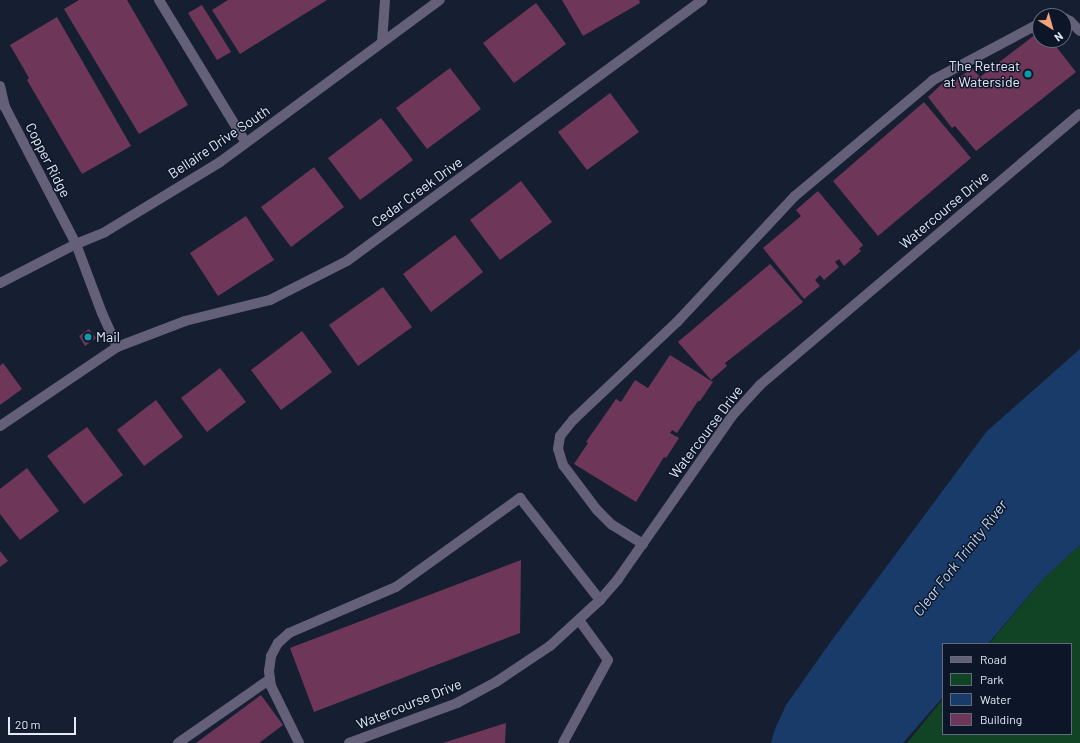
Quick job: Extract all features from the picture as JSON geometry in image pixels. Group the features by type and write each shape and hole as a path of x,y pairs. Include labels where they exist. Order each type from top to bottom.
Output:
{"street":[{"path":"159,0 246,143"},
{"path":"382,42 385,0"},
{"name":"Bellaire Drive South","path":"0,283 76,244 106,232 220,162 440,0"},
{"name":"Cedar Creek Drive","path":"0,426 117,347 185,321 270,300 347,261 702,0"},
{"path":"1072,22 1080,31"},
{"path":"643,544 604,518 563,465 558,449 560,436 573,420 677,322 795,196 933,80 1032,27"},
{"name":"Copper Ridge","path":"0,86 5,107 76,244"},
{"name":"Watercourse Drive","path":"349,743 457,703 523,665 550,646 600,600 618,579 732,416 760,385 787,360 1080,114"},
{"path":"76,244 102,313 117,347"},
{"path":"299,743 271,686 268,671 271,656 278,643 289,633 396,587 520,498 600,600"},
{"path":"563,743 608,660 579,620"},
{"path":"178,743 270,679"}],"green space":[{"path":"1080,545 1080,743 907,743 942,700 942,735 1072,735 1072,643 990,643 1042,580"}],"water":[{"name":"Clear Fork Trinity River","path":"1080,349 1080,545 1042,580 989,643 942,643 942,698 903,743 771,743 775,729 786,705 832,640 987,431"}],"building":[{"path":"79,0 127,0 188,105 139,134 64,9"},
{"path":"228,0 327,0 240,54 212,10"},
{"path":"562,0 639,0 640,3 583,36"},
{"path":"536,3 566,44 514,83 483,43"},
{"path":"202,5 231,52 217,60 188,13"},
{"path":"57,17 131,146 82,174 27,80 29,78 10,45"},
{"path":"1032,37 1032,48 1057,48 1076,72 976,151 955,126 952,128 928,97 946,80 950,85 972,68 980,77"},
{"path":"450,68 481,109 427,149 396,108"},
{"path":"610,93 639,132 587,170 558,132"},
{"path":"924,102 971,158 878,236 833,181"},
{"path":"381,118 413,160 360,200 328,158"},
{"path":"314,167 344,207 291,247 261,207"},
{"path":"521,181 552,222 500,260 470,220"},
{"path":"818,191 863,245 859,249 861,251 844,266 839,259 835,262 839,267 824,280 820,275 815,280 820,286 804,299 763,248 801,216 796,210"},
{"path":"246,216 274,260 218,296 190,253"},
{"path":"455,235 483,272 431,312 403,274"},
{"path":"770,264 803,302 725,363 727,366 711,380 678,342"},
{"path":"383,287 412,327 358,366 329,325"},
{"name":"Mail","path":"89,329 96,338 85,346 79,336"},
{"path":"302,331 332,372 281,410 251,370"},
{"path":"670,355 713,382 700,401 698,401 677,433 672,430 670,433 679,438 666,458 664,457 636,502 574,464 588,443 586,442 616,399 621,402 635,380 648,388"},
{"path":"3,363 22,389 0,405 0,366"},
{"path":"220,368 246,402 207,432 181,398"},
{"path":"156,400 183,437 144,466 117,430"},
{"path":"87,427 123,475 84,504 47,456"},
{"path":"27,468 59,511 20,540 0,514 0,489"},
{"path":"0,551 8,561 0,567"},
{"path":"521,560 520,633 314,712 290,648"},
{"path":"261,695 283,725 259,743 196,743"},
{"path":"506,723 505,743 443,743"}],"place":[{"name":"The Retreat at Waterside","path":"1028,74"},
{"name":"Mail","path":"88,337"}]}
